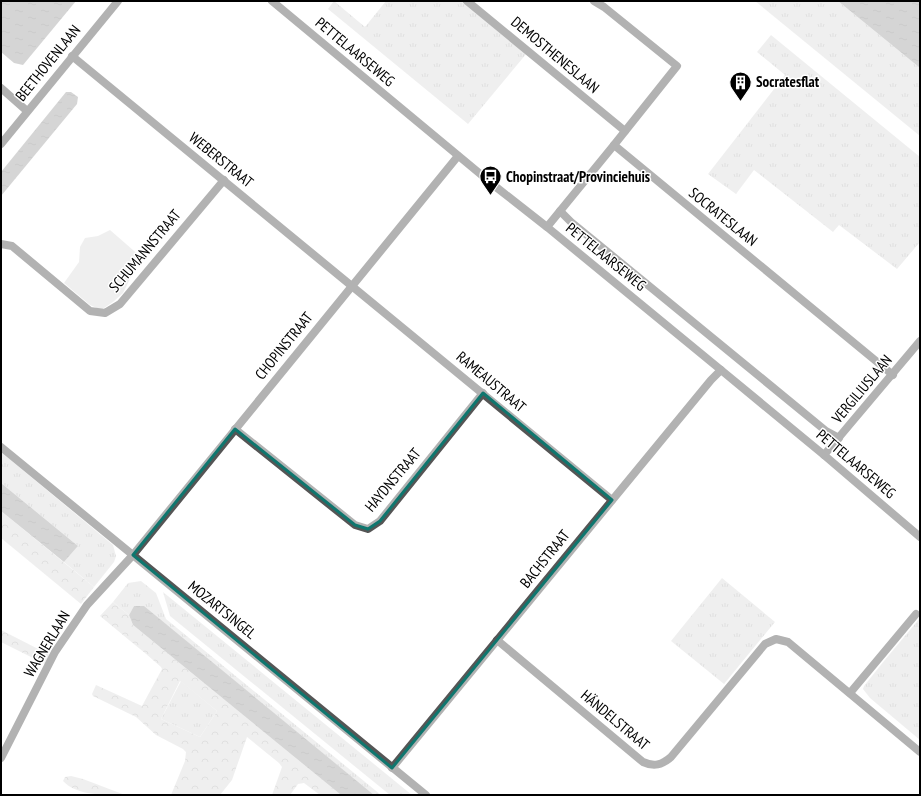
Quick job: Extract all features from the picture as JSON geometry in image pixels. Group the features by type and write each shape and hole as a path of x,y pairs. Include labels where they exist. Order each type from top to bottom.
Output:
{"street":[{"name":"BEETHOVENLAAN","path":"1,144 118,1"},
{"name":"PETTELAARSEWEG","path":"272,1 458,156 722,370 920,537"},
{"name":"DEMOSTHENESLAAN","path":"467,1 625,131"},
{"path":"547,227 677,66 604,7 594,1"},
{"name":"WEBERSTRAAT","path":"72,56 352,285"},
{"path":"1,88 27,111"},
{"name":"SOCRATESLAAN","path":"614,145 893,374"},
{"name":"CHOPINSTRAAT","path":"133,555 458,156"},
{"name":"SCHUMANNSTRAAT","path":"1,244 12,246 90,311 105,313 120,304 224,180"},
{"name":"PETTELAARSEWEG","path":"560,211 577,227 826,431 839,438"},
{"name":"RAMEAUSTRAAT","path":"352,285 612,500"},
{"name":"VERGILIUSLAAN","path":"824,455 920,341"},
{"name":"BACHSTRAAT","path":"392,768 711,380 722,370"},
{"name":"HAYDNSTRAAT","path":"235,429 355,525 368,529 380,520 483,393"},
{"name":"MOZARTSINGEL","path":"1,447 426,795"},
{"name":"WAGNERLAAN","path":"1,758 55,652 87,605 133,555"},
{"path":"916,614 850,694 920,752"},
{"name":"HÄNDELSTRAAT","path":"497,640 643,762 651,765 664,762 671,756 765,644 776,638 788,642 850,694"}],"highlighted area":[{"path":"483,393 612,500 392,768 133,555 235,429 355,525 368,529 380,521"}],"green space":[{"path":"334,1 365,27 386,1 463,1 527,53 468,124 328,9"},
{"path":"755,1 838,1 920,68 920,136"},
{"path":"771,35 920,157 920,242 897,269 839,225 833,232 754,170 736,194 708,174 785,75 757,52"},
{"path":"110,230 141,257 123,293 101,310 90,305 64,283 79,262 80,247 85,238 98,236"},
{"path":"1,452 113,545 116,556 114,562 94,587 64,562 78,546 1,483"},
{"path":"1,511 94,587 81,604 1,538"},
{"path":"722,578 775,622 724,684 671,641"},
{"path":"141,581 156,593 166,619 381,795 374,795 144,607 134,606 129,615 113,602 128,583"},
{"path":"163,592 412,795 390,795 170,616"},
{"path":"113,602 129,615 133,625 341,795 320,795 304,783 298,784 290,795 272,795 282,767 247,737 232,780 220,795 171,795 185,761 186,752 156,735 136,717 93,696 92,694 96,685 142,706 162,669 100,616","holes":["180,681 217,711 200,737 161,719"]},
{"path":"920,618 920,740 870,698 863,689"},
{"path":"1,630 50,655 45,664 1,642"},
{"path":"181,681 217,711 200,737 161,719"},
{"path":"71,776 125,795 91,794 76,790 63,781 65,777"}],"water":[{"path":"1,1 76,1 23,65 14,63 1,52"},
{"path":"838,1 920,1 920,68"},
{"path":"66,92 71,92 78,97 77,104 1,196 1,172"},
{"path":"1,483 78,546 64,562 1,511"},
{"path":"134,606 144,606 374,795 341,795 133,625 129,615"}],"place":[{"name":"Socratesflat","path":"741,102"},
{"name":"Chopinstraat/Provinciehuis","path":"490,196"}]}
